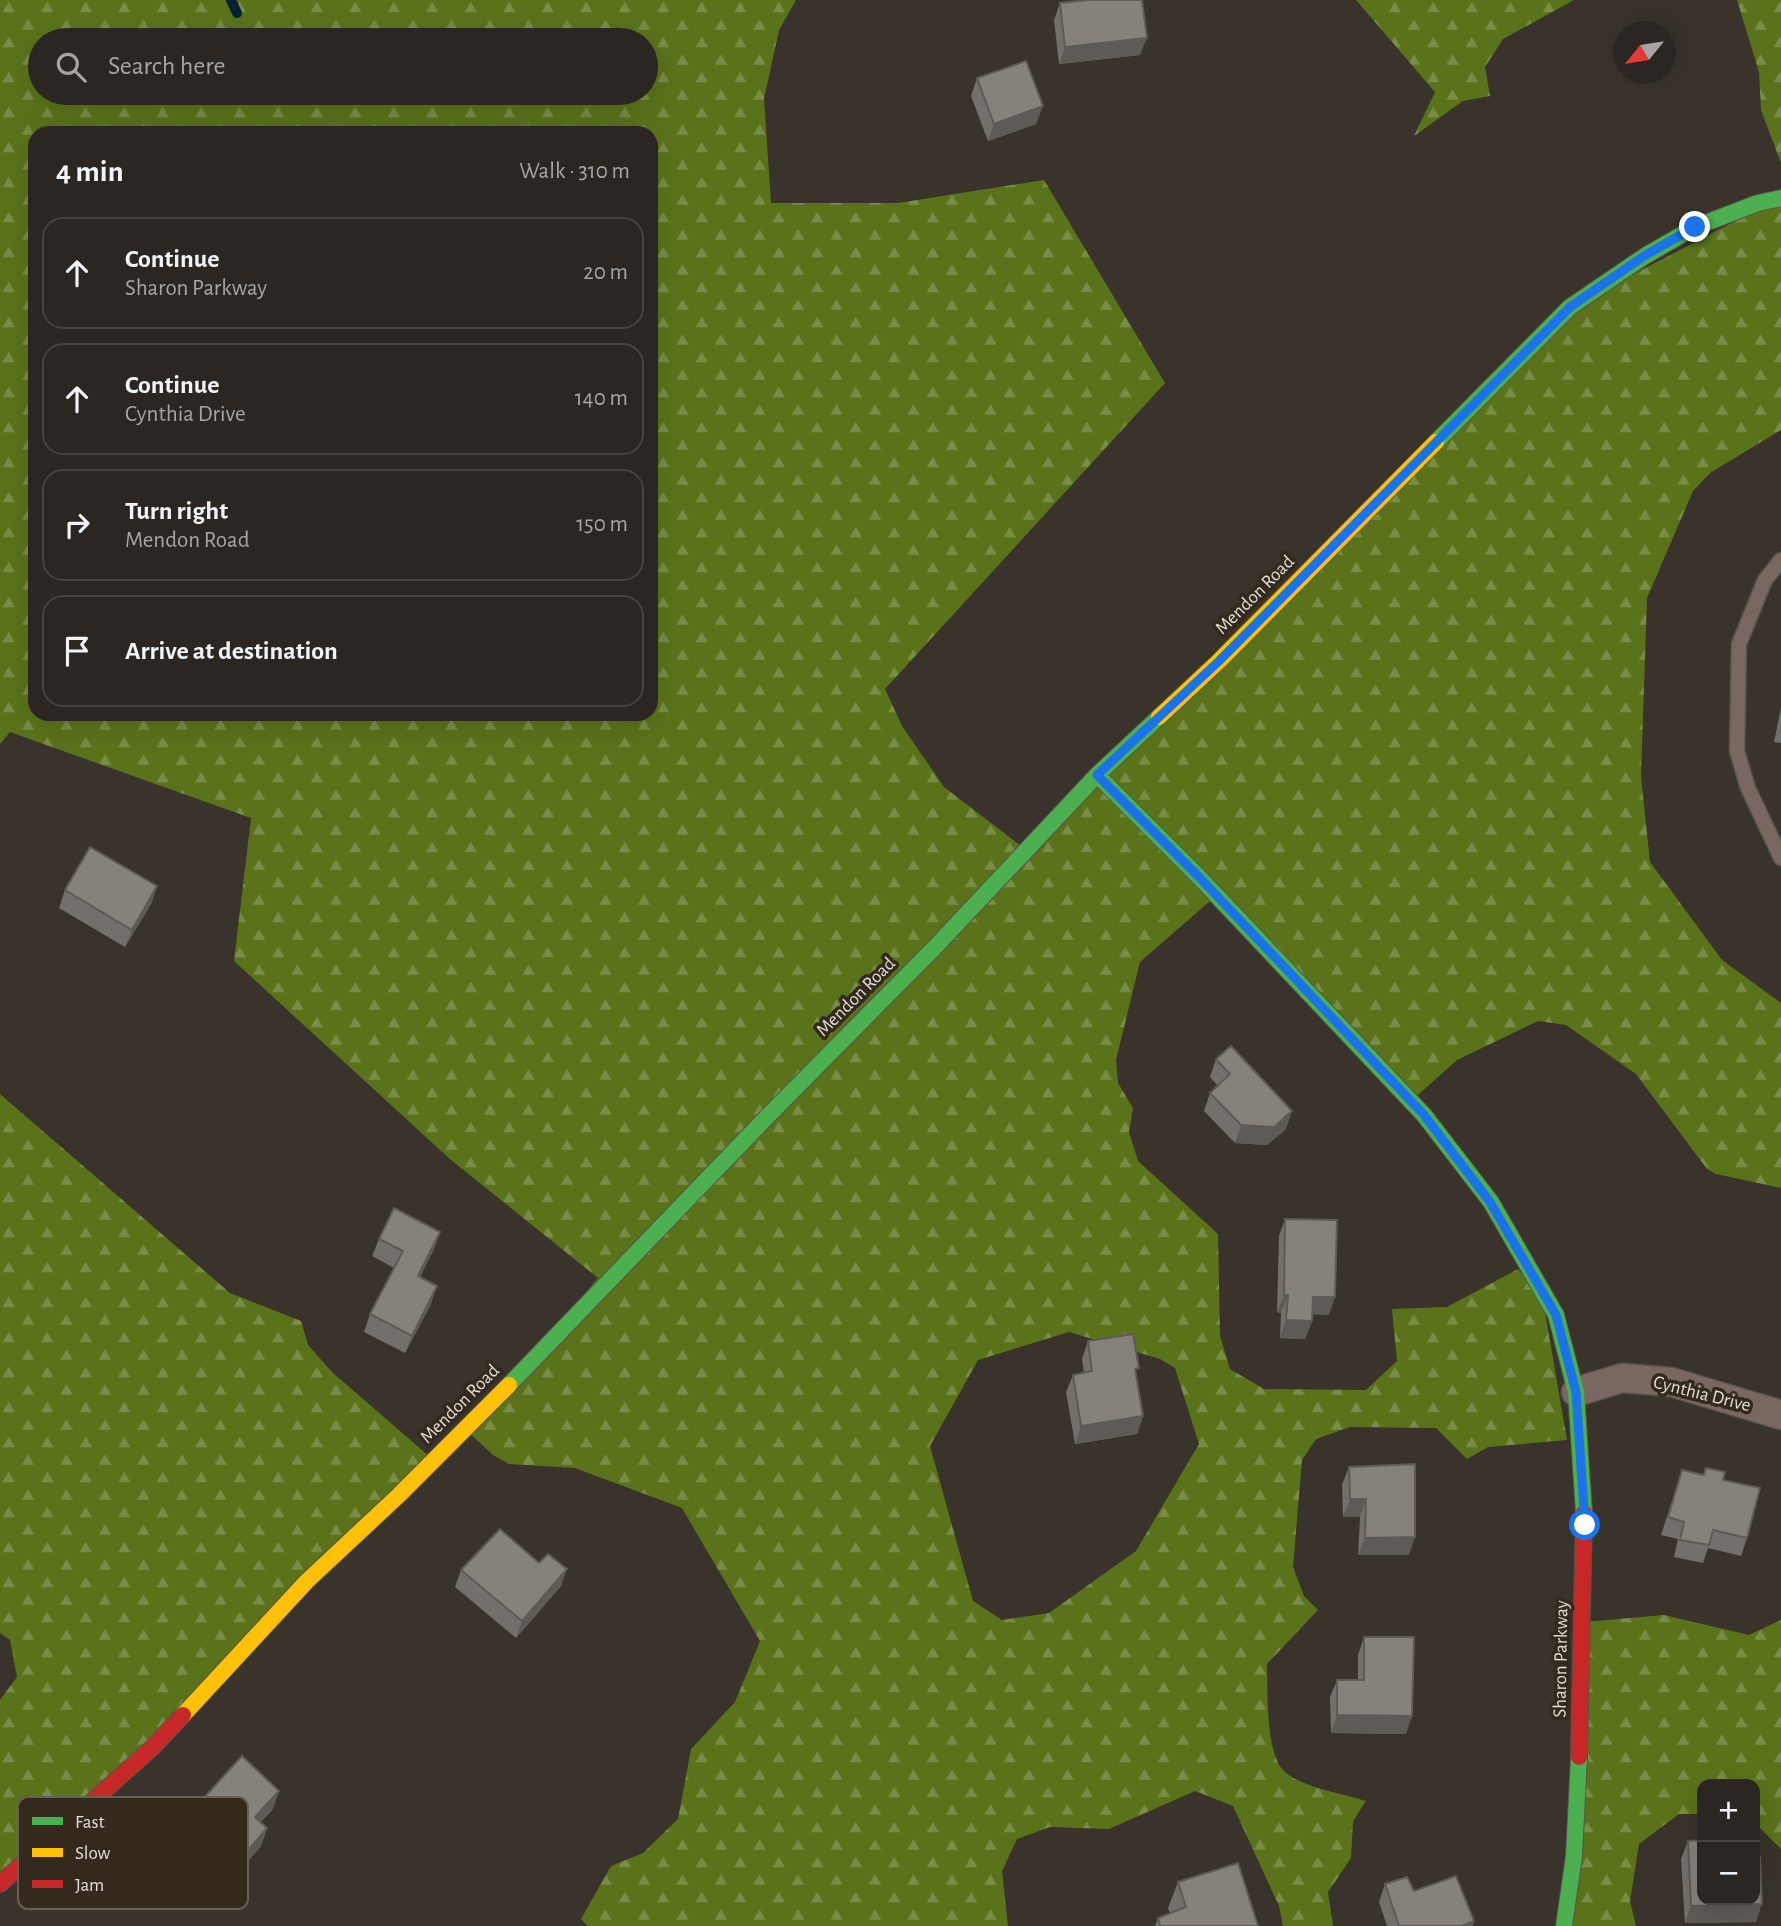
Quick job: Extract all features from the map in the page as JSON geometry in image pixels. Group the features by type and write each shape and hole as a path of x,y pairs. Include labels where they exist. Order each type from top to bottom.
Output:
{"street":[{"name":"Mendon Road","path":"96,1797 153,1747 307,1581 477,1418 937,945 1097,775 1219,661 1570,307 1644,256 1695,227 1758,203 1781,198"},
{"path":"1097,775 1200,878 1424,1115 1490,1202 1556,1315 1576,1392"},
{"name":"Cynthia Drive","path":"1576,1392 1622,1378 1671,1382 1781,1415"},
{"name":"Sharon Parkway","path":"1564,1926 1574,1856 1581,1709 1585,1525 1576,1392"},
{"name":"Mendon Road","path":"1,1881 18,1866"}],"lane":[{"path":"1781,560 1765,580 1739,644 1737,751 1748,788 1781,858"}],"green space":[{"path":"0,0 796,0 779,30 764,99 771,203 898,203 1044,180 1165,383 885,689 902,726 944,787 1025,849 1569,308 1781,197 1781,430 1710,473 1693,491 1647,598 1641,777 1650,862 1722,960 1781,1003 1781,1188 1716,1174 1707,1169 1636,1074 1566,1025 1538,1021 1457,1060 1410,1102 1210,901 1140,962 1116,1060 1118,1083 1133,1108 1129,1132 1138,1161 1218,1234 1220,1336 1230,1369 1264,1389 1366,1390 1397,1361 1392,1309 1447,1307 1518,1269 1543,1300 1567,1440 1488,1447 1467,1459 1436,1428 1350,1427 1316,1439 1302,1460 1293,1567 1304,1596 1318,1610 1267,1664 1269,1720 1273,1750 1284,1771 1291,1777 1311,1786 1366,1801 1353,1821 1351,1858 1328,1892 1333,1926 1283,1926 1279,1906 1233,1806 1195,1791 1109,1829 1050,1827 1017,1839 1002,1871 1008,1926 588,1926 581,1919 611,1866 643,1853 678,1819 691,1749 735,1702 760,1641 682,1508 575,1468 509,1464 493,1455 467,1431 598,1278 451,1160 234,961 251,818 10,732 0,744","holes":["1069,1332 1160,1359 1175,1368 1199,1444 1136,1551 1049,1613 1002,1620 973,1601 930,1446 978,1360"]},
{"path":"1356,0 1574,0 1503,39 1485,67 1490,96 1463,101 1414,136 1435,92"},
{"path":"1737,0 1781,0 1781,163 1761,110 1759,72"},
{"path":"0,1094 230,1293 301,1321 308,1345 333,1373 430,1457 92,1797 18,1797 18,1872 0,1890 0,1700 17,1677 10,1640 0,1633"},
{"path":"1664,1615 1749,1635 1781,1620 1781,1849 1760,1828 1760,1779 1697,1779 1697,1814 1679,1814 1639,1844 1630,1901 1636,1926 1571,1926 1584,1622"}],"building":[{"path":"1142,0 1147,38 1065,47 1060,3"},
{"path":"1026,61 1043,106 994,124 977,78"},
{"path":"90,847 157,886 132,930 65,890"},
{"path":"1231,1046 1292,1111 1274,1127 1241,1125 1210,1093 1230,1074 1216,1059"},
{"path":"394,1208 440,1232 418,1276 437,1286 412,1336 370,1314 403,1251 379,1239"},
{"path":"1285,1219 1337,1220 1335,1297 1313,1297 1312,1321 1286,1320 1288,1295 1284,1295"},
{"path":"1133,1334 1139,1368 1135,1369 1143,1416 1081,1426 1073,1375 1092,1371 1088,1341"},
{"path":"1415,1464 1415,1537 1365,1538 1366,1499 1350,1499 1349,1467"},
{"path":"1706,1468 1725,1472 1723,1480 1760,1488 1747,1538 1713,1530 1709,1545 1680,1540 1684,1522 1668,1517 1682,1470 1704,1475"},
{"path":"500,1529 539,1563 548,1554 567,1569 522,1621 461,1570"},
{"path":"1364,1637 1414,1637 1412,1716 1337,1715 1337,1680 1364,1680"},
{"path":"242,1756 279,1791 255,1817 267,1828 248,1850 248,1797 205,1797"},
{"path":"1697,1840 1697,1905 1726,1905 1691,1906 1688,1841"},
{"path":"1760,1857 1762,1904 1760,1904"},
{"path":"1238,1863 1258,1926 1160,1926 1158,1918 1186,1907 1178,1882"},
{"path":"1456,1876 1474,1921 1462,1926 1399,1926 1385,1884 1407,1877 1414,1891"}],"waterway":[{"path":"231,0 237,13"}],"traffic: fast":[{"path":"1436,442 1570,307 1645,256 1695,227 1758,203 1781,198"},
{"path":"509,1385 937,945 1097,775 1159,717"},
{"path":"1097,775 1200,878 1424,1115 1491,1202 1556,1315 1576,1392 1584,1513"},
{"path":"1564,1926 1574,1856 1579,1757"}],"traffic: slow":[{"path":"1159,717 1219,661 1436,442"},
{"path":"183,1715 307,1581 399,1495 509,1385"}],"traffic: jam":[{"path":"1579,1757 1584,1513"},
{"path":"97,1797 153,1747 183,1715"},
{"path":"0,1884 18,1868"}],"route":[{"path":"1585,1525 1576,1392 1556,1315 1490,1202 1424,1115 1200,878 1097,775 1219,661 1570,307 1644,256 1695,227"}]}
